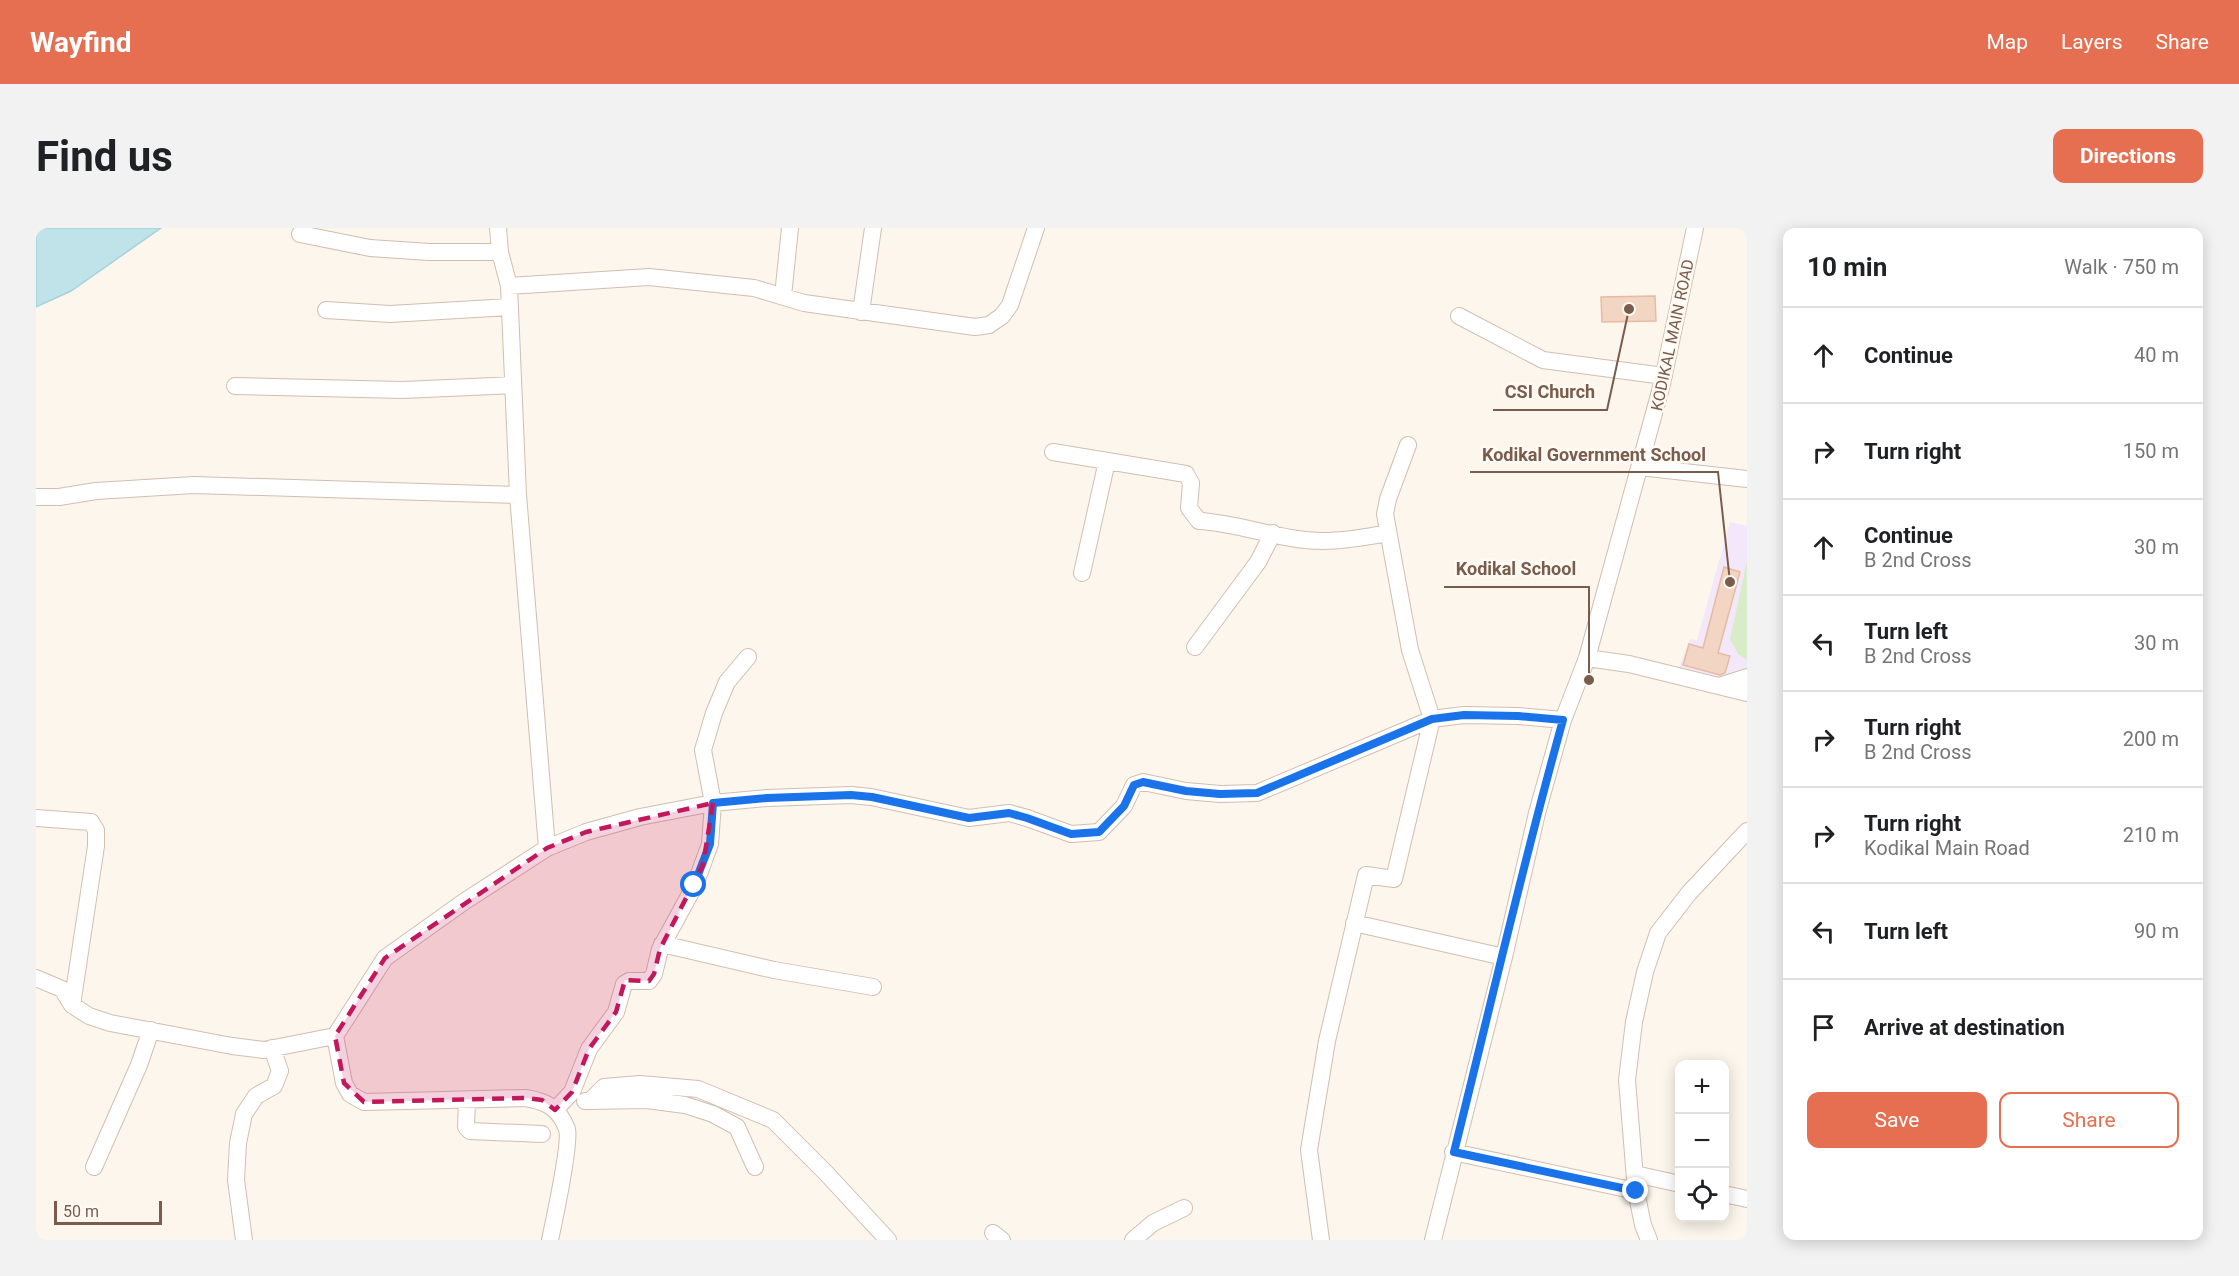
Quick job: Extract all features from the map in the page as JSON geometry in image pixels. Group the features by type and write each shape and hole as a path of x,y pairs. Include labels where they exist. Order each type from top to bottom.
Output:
{"street":[{"path":"498,228 500,252 509,286 518,495 547,848"},
{"path":"783,297 790,228"},
{"path":"861,312 873,228"},
{"path":"509,286 649,277 729,284 754,288 804,303 975,327 989,325 1002,316 1010,305 1036,228"},
{"name":"KODIKAL MAIN ROAD","path":"1432,1240 1504,957 1537,813 1563,720 1587,658 1664,376 1695,228"},
{"path":"300,234 370,248 429,252 500,252"},
{"path":"326,310 390,314 510,307"},
{"path":"1459,316 1543,360 1664,376"},
{"path":"236,386 403,390 513,385"},
{"path":"1321,1240 1309,1150 1327,1041 1366,874 1394,879 1432,719 1410,650 1385,514 1408,445"},
{"path":"1053,452 1186,474 1191,483 1189,508 1199,521 1221,522 1323,541 1388,533"},
{"path":"1082,573 1107,461"},
{"path":"1640,467 1747,479"},
{"path":"36,497 194,485 518,495"},
{"path":"1195,647 1258,562 1273,533"},
{"path":"559,1105 572,1092 589,1049 616,1012 624,984 629,981 649,981 654,974 662,944 703,866 710,844 713,803 703,750 714,713 727,682 748,657"},
{"path":"1587,658 1629,664 1747,693"},
{"path":"1719,686 1747,677"},
{"path":"755,1167 737,1127 713,1114 685,1105 647,1100 590,1101 559,1105 525,1098 364,1102 350,1094 344,1083 336,1036 385,958 465,901 547,848 586,832 640,817 713,803 767,798 851,795 872,797 969,818 1009,813 1071,834 1099,832 1124,806 1134,785 1143,782 1186,791 1220,794 1257,793 1432,719 1464,715 1563,720"},
{"path":"36,818 91,822 96,830 96,846 72,1005"},
{"path":"1649,1240 1643,1225 1635,1183 1627,1080 1634,1022 1658,933 1689,893 1747,831"},
{"path":"1354,923 1504,957"},
{"path":"662,944 774,970 873,987"},
{"path":"36,978 62,989 72,1005 89,1016 232,1046 264,1050 336,1036"},
{"path":"94,1167 126,1096 151,1030"},
{"path":"244,1240 236,1180 238,1143 244,1114 256,1096 274,1086 280,1071 272,1048"},
{"path":"590,1101 604,1087 640,1084 698,1089 773,1120 888,1240"},
{"path":"467,1100 466,1127 470,1131 542,1134"},
{"path":"550,1240 561,1185 567,1131 559,1105"},
{"path":"1454,1152 1635,1183 1675,1184"},
{"path":"1729,1195 1747,1199"},
{"path":"1133,1240 1154,1223 1184,1208"}],"highlighted area":[{"path":"713,803 703,865 660,949 654,974 649,981 625,980 616,1012 589,1049 572,1092 555,1110 542,1100 525,1098 364,1102 344,1083 335,1036 385,958 547,848 586,832"}],"shaded area":[{"path":"1730,522 1747,526 1747,670 1719,678 1679,668 1690,639 1697,640"}],"green space":[{"path":"1747,561 1746,659 1738,654 1730,639"}],"water":[{"path":"36,228 161,228 71,291 36,307"}],"building":[{"path":"1655,296 1656,321 1602,322 1601,297"},
{"path":"1724,567 1740,572 1718,653 1730,656 1725,673 1720,675 1683,665 1689,644 1703,648"}],"place":[{"name":"CSI Church","path":"1629,309"},
{"name":"Kodikal Government School","path":"1730,582"},
{"name":"Kodikal School","path":"1589,680"}],"route":[{"path":"694,885 710,844 713,803 796,796 851,795 872,797 969,818 1009,813 1071,834 1099,832 1124,806 1134,785 1143,782 1186,791 1220,794 1257,793 1432,719 1464,715 1563,720 1537,813 1504,957 1454,1152 1636,1191"}]}
